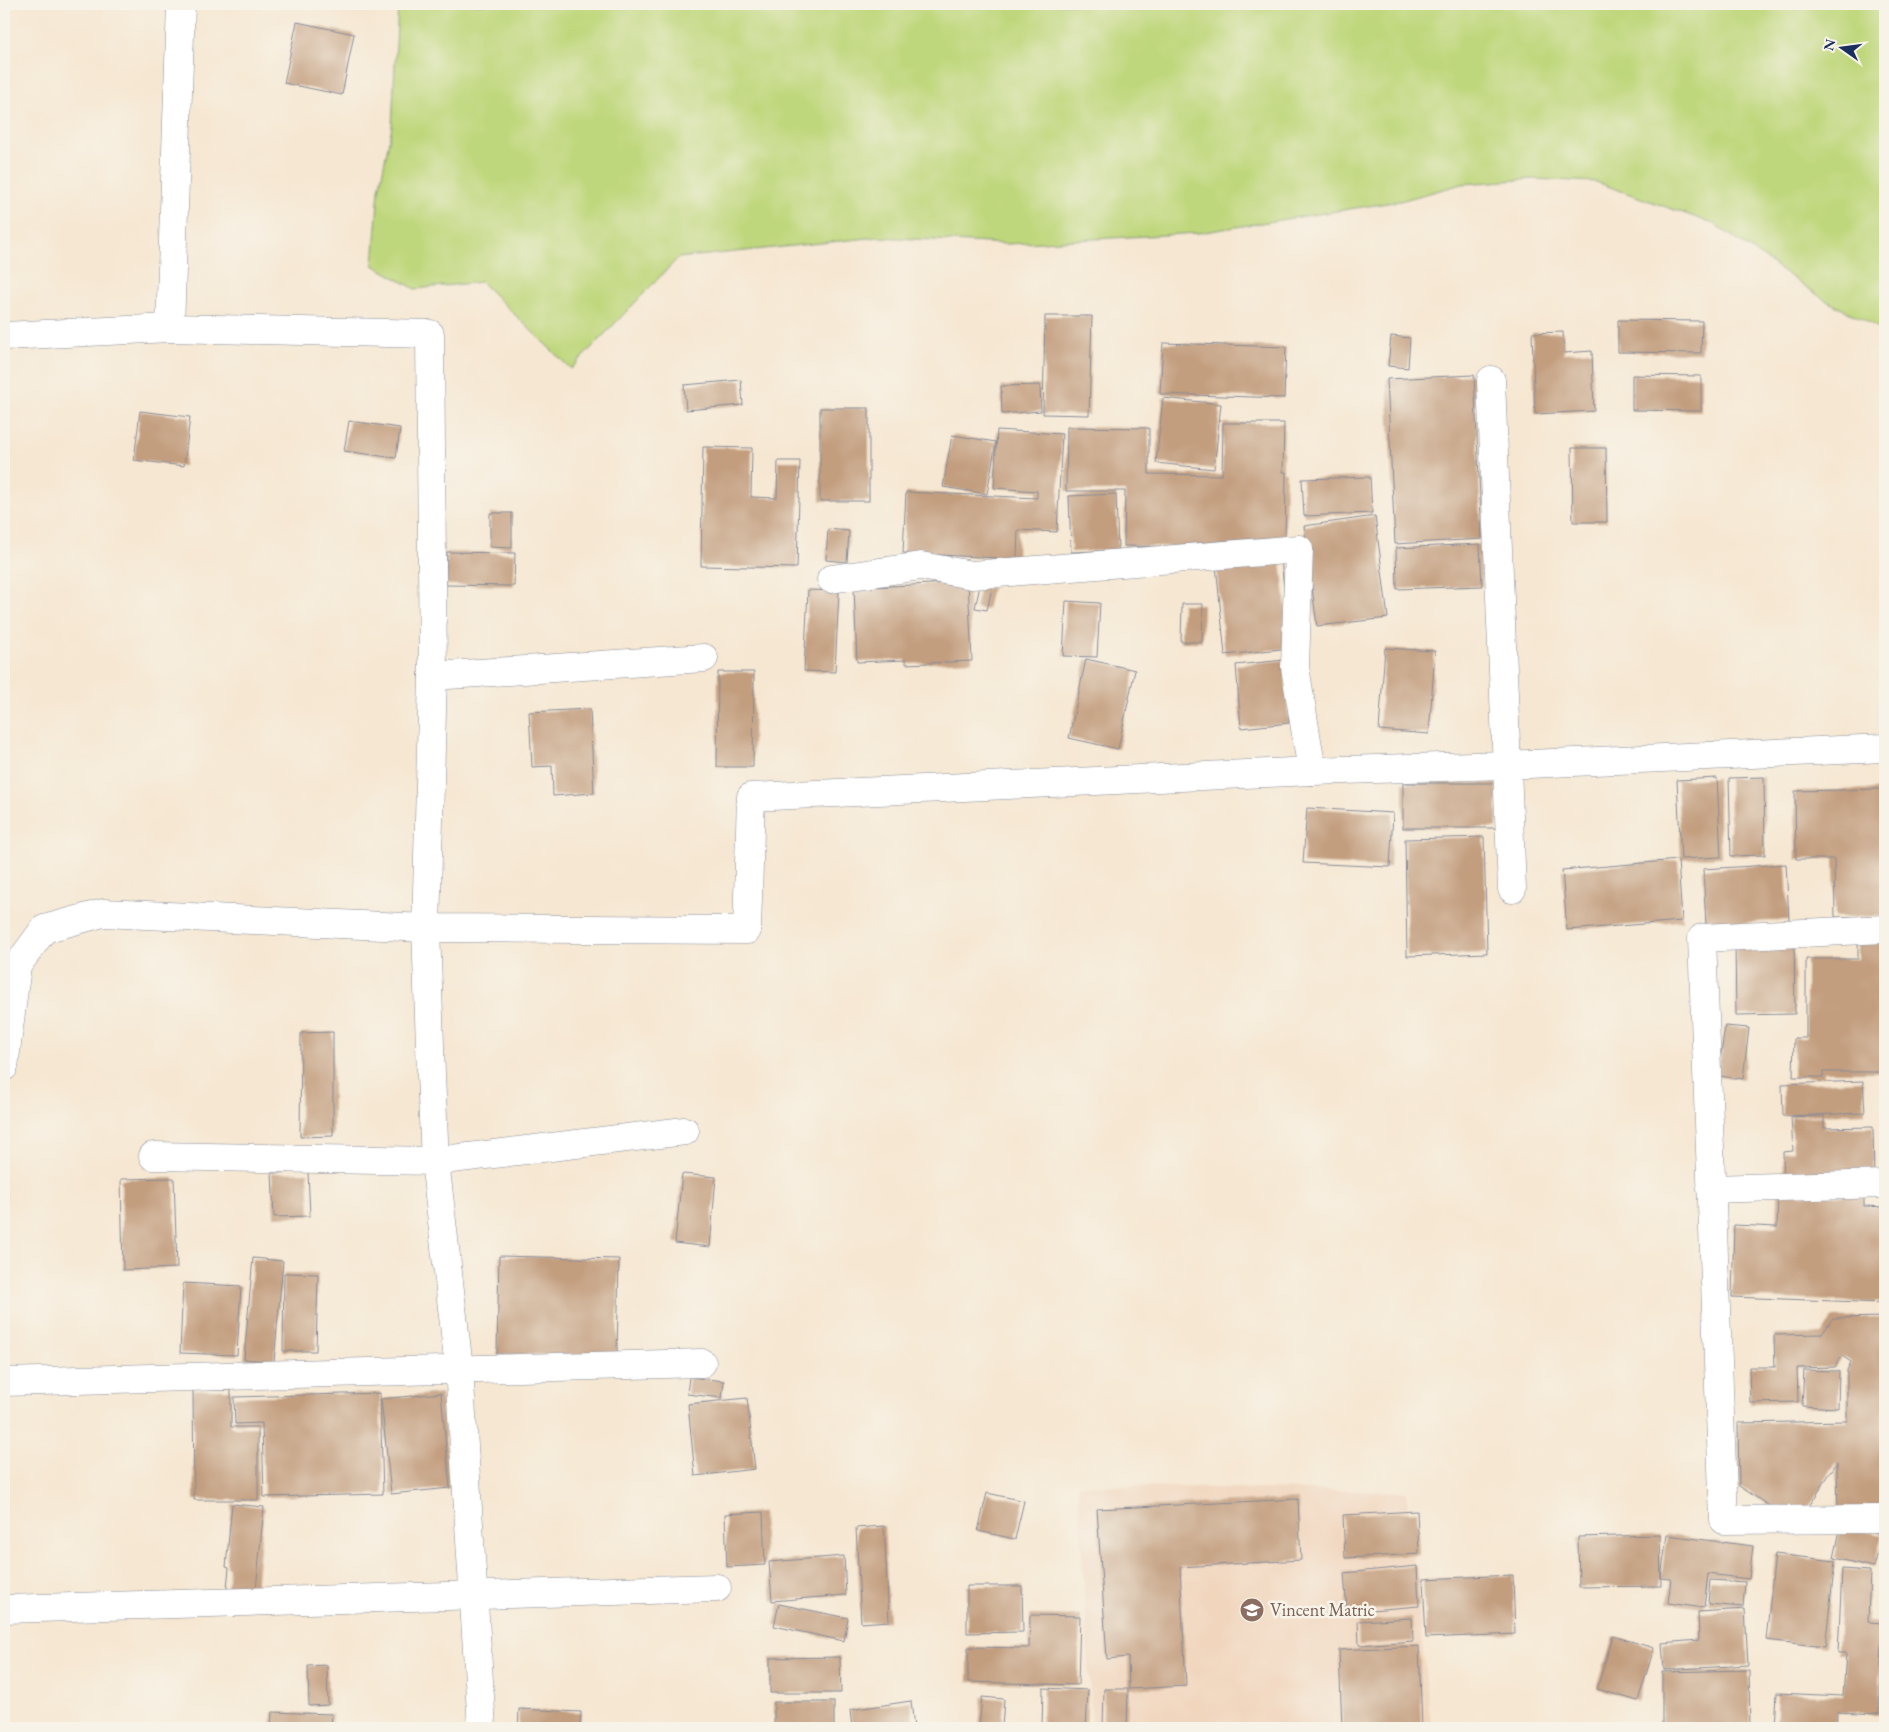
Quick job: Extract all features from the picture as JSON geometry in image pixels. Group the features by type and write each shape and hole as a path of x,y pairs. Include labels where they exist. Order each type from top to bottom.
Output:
{"street":[{"path":"170,328 181,4"},
{"path":"4,336 170,328 430,334 433,676 426,928 435,1161 459,1368 482,1728"},
{"path":"1491,380 1512,889"},
{"path":"831,578 920,566 972,576 1300,549 1295,667 1312,771"},
{"path":"433,676 704,658"},
{"path":"4,1067 17,966 44,929 103,913 426,928 747,930 751,797 1312,771 1506,765 1885,748"},
{"path":"1885,928 1702,938 1724,1520 1885,1519"},
{"path":"153,1156 435,1161 685,1131"},
{"path":"1711,1189 1885,1184"},
{"path":"4,1382 459,1368 702,1363"},
{"path":"4,1609 716,1588"}],"shaded area":[{"name":"Vincent Matric","path":"1078,1485 1406,1492 1431,1728 1092,1728"}],"green space":[{"path":"398,4 1885,4 1885,331 1825,300 1714,224 1596,182 1533,179 1462,184 1400,201 1198,233 1007,244 878,237 678,258 571,369 481,282 415,289 373,265 379,190 392,126"}],"building":[{"path":"297,22 354,34 342,95 284,83"},
{"path":"1045,316 1092,316 1089,415 1043,414"},
{"path":"1618,320 1702,321 1701,353 1618,352"},
{"path":"1563,332 1564,353 1592,351 1594,411 1535,414 1532,333"},
{"path":"1391,336 1410,338 1408,368 1388,366"},
{"path":"1163,343 1286,347 1284,398 1160,394"},
{"path":"1474,375 1482,539 1395,544 1387,379"},
{"path":"1632,375 1701,376 1701,411 1632,410"},
{"path":"741,380 743,405 686,410 684,385"},
{"path":"1040,385 1041,411 1002,414 1001,386"},
{"path":"1163,398 1221,404 1214,469 1156,463"},
{"path":"820,408 869,408 869,501 820,501"},
{"path":"140,411 190,417 184,466 134,460"},
{"path":"349,421 400,428 396,458 344,451"},
{"path":"1223,423 1284,423 1283,472 1286,472 1285,548 1124,546 1125,491 1066,491 1067,427 1149,428 1149,474 1222,475"},
{"path":"997,430 1062,434 1057,532 1018,530 1017,559 903,553 906,492 1037,498 1037,491 994,488"},
{"path":"952,435 996,442 987,494 943,487"},
{"path":"703,447 752,448 751,497 777,498 778,461 800,461 797,568 701,566"},
{"path":"1572,448 1606,448 1607,522 1573,522"},
{"path":"1370,477 1372,513 1304,516 1302,479"},
{"path":"1116,494 1118,550 1071,552 1069,496"},
{"path":"490,513 512,513 512,548 490,547"},
{"path":"1375,516 1388,618 1317,626 1304,526"},
{"path":"828,529 849,531 847,562 826,560"},
{"path":"1480,544 1482,586 1397,589 1396,548"},
{"path":"447,552 515,553 514,586 446,585"},
{"path":"1281,559 1290,648 1225,655 1216,565"},
{"path":"968,582 972,661 906,664 906,660 857,662 854,588"},
{"path":"980,586 992,588 987,610 975,608"},
{"path":"808,590 839,591 835,672 804,671"},
{"path":"1066,601 1100,603 1097,657 1063,656"},
{"path":"1182,604 1203,604 1202,642 1181,642"},
{"path":"1385,648 1435,651 1429,734 1379,730"},
{"path":"1086,659 1135,670 1118,749 1069,738"},
{"path":"1284,660 1289,723 1241,728 1236,665"},
{"path":"718,672 754,672 753,767 717,767"},
{"path":"590,709 594,793 553,796 552,766 532,767 529,712"},
{"path":"1882,768 1885,768 1885,916 1835,917 1834,859 1796,859 1795,791 1883,789"},
{"path":"1764,777 1765,855 1731,856 1729,778"},
{"path":"1717,778 1721,857 1681,859 1677,780"},
{"path":"1403,783 1497,783 1497,828 1403,828"},
{"path":"1307,808 1393,813 1390,867 1303,863"},
{"path":"1484,837 1487,953 1407,956 1405,839"},
{"path":"1678,860 1682,921 1567,930 1562,870"},
{"path":"1786,864 1789,920 1706,925 1703,869"},
{"path":"1858,932 1885,933 1885,1072 1823,1072 1823,1077 1793,1077 1794,1038 1806,1038 1806,959 1858,959"},
{"path":"1794,942 1795,1014 1736,1015 1735,943"},
{"path":"1725,1026 1749,1028 1743,1079 1718,1076"},
{"path":"333,1032 333,1136 300,1137 301,1033"},
{"path":"1863,1081 1865,1113 1783,1116 1782,1084"},
{"path":"1824,1116 1824,1128 1873,1127 1874,1178 1784,1181 1783,1152 1793,1151 1791,1117"},
{"path":"308,1172 310,1216 274,1217 272,1173"},
{"path":"682,1174 716,1177 710,1247 675,1243"},
{"path":"174,1178 177,1268 123,1270 121,1179"},
{"path":"1778,1194 1864,1196 1864,1206 1885,1207 1885,1303 1732,1297 1734,1225 1777,1227"},
{"path":"499,1256 619,1259 617,1356 497,1354"},
{"path":"253,1258 283,1261 274,1362 244,1359"},
{"path":"284,1273 318,1274 316,1351 283,1351"},
{"path":"183,1283 241,1286 237,1355 180,1353"},
{"path":"1885,1317 1885,1471 1882,1477 1885,1477 1885,1516 1838,1517 1837,1462 1803,1516 1786,1517 1739,1486 1738,1423 1847,1421 1847,1370 1851,1362 1842,1356 1835,1367 1797,1368 1798,1402 1750,1403 1749,1367 1775,1367 1774,1335 1822,1334 1833,1318"},
{"path":"1804,1370 1839,1371 1838,1408 1802,1406"},
{"path":"689,1377 724,1381 722,1398 687,1394"},
{"path":"193,1390 231,1390 231,1427 258,1427 258,1500 194,1500"},
{"path":"380,1393 383,1494 264,1497 262,1423 235,1424 234,1397"},
{"path":"441,1393 450,1488 391,1494 381,1399"},
{"path":"747,1398 755,1469 695,1476 688,1404"},
{"path":"987,1493 1024,1501 1015,1539 978,1531"},
{"path":"1298,1499 1301,1560 1180,1567 1186,1686 1129,1689 1128,1657 1107,1659 1097,1509"},
{"path":"232,1504 264,1507 255,1600 226,1598 229,1568 226,1567"},
{"path":"1417,1511 1419,1554 1345,1558 1343,1515"},
{"path":"763,1512 765,1565 727,1567 725,1514"},
{"path":"884,1526 889,1621 861,1623 856,1528"},
{"path":"1841,1526 1882,1535 1874,1567 1834,1558"},
{"path":"1660,1535 1661,1586 1579,1587 1578,1537"},
{"path":"1667,1535 1753,1546 1749,1579 1708,1574 1704,1608 1668,1603 1671,1579 1661,1578"},
{"path":"1775,1554 1835,1561 1825,1647 1766,1640"},
{"path":"844,1556 846,1595 772,1601 769,1562"},
{"path":"1417,1566 1419,1606 1347,1612 1344,1573"},
{"path":"1842,1569 1870,1571 1868,1622 1883,1623 1879,1714 1837,1712 1836,1728 1775,1728 1777,1693 1843,1696 1846,1653 1838,1653"},
{"path":"1513,1575 1515,1634 1426,1638 1423,1579"},
{"path":"1710,1580 1745,1582 1743,1607 1708,1604"},
{"path":"967,1586 1022,1586 1023,1632 967,1633"},
{"path":"779,1604 848,1618 844,1641 774,1626"},
{"path":"1745,1609 1748,1665 1664,1670 1662,1643 1699,1640 1698,1612"},
{"path":"1030,1615 1080,1616 1078,1685 968,1682 968,1647 1029,1648"},
{"path":"1412,1618 1413,1641 1359,1645 1358,1621"},
{"path":"1613,1636 1654,1648 1638,1701 1597,1689"},
{"path":"1419,1646 1422,1728 1342,1728 1339,1650"},
{"path":"840,1657 841,1693 770,1693 770,1658"},
{"path":"327,1665 328,1705 309,1706 308,1666"},
{"path":"1749,1670 1750,1728 1662,1728 1662,1672"},
{"path":"1043,1688 1088,1690 1086,1728 1042,1728"},
{"path":"1104,1689 1128,1689 1127,1728 1103,1728"},
{"path":"982,1697 1004,1699 1002,1728 979,1728"},
{"path":"911,1701 914,1728 852,1728 850,1710"},
{"path":"774,1702 834,1702 834,1728 774,1728"},
{"path":"519,1709 581,1712 580,1728 518,1728"},
{"path":"272,1712 332,1714 331,1728 271,1728"}],"place":[{"name":"Vincent Matric","path":"1252,1610"}]}
